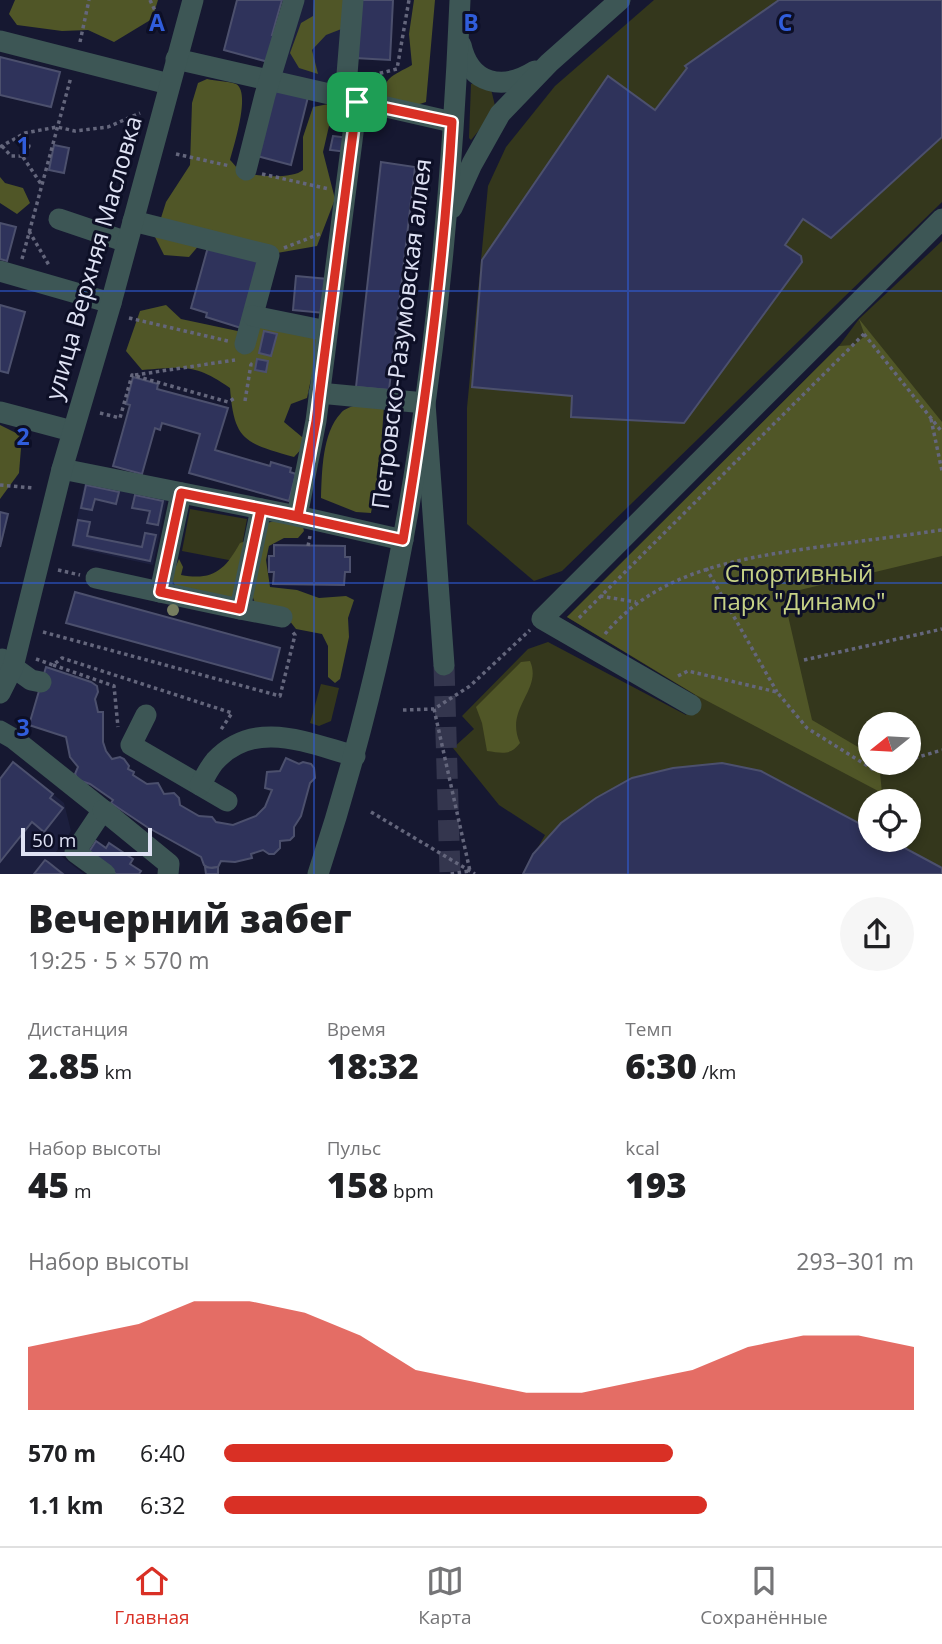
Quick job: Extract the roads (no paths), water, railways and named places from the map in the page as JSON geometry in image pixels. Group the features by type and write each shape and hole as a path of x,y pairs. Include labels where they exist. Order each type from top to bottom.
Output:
{"street":[{"name":"улица Верхняя Масловка","path":"0,692 6,662 111,303 193,0"},
{"path":"246,170 294,0"},
{"path":"298,516 319,393 340,225 351,100 353,0"},
{"name":"Петровско-Разумовская аллея","path":"318,874 355,756 403,540 425,403 446,223 460,0"},
{"path":"446,223 486,137 509,103 549,63 620,0"},
{"path":"459,39 463,54 475,74 495,82 522,79 549,63"},
{"path":"0,41 169,84"},
{"path":"176,59 452,122"},
{"path":"59,219 127,242"},
{"path":"691,705 541,619 942,219"},
{"path":"133,221 269,255 245,344"},
{"path":"10,270 111,303"},
{"path":"253,316 327,331"},
{"path":"319,393 425,403 444,665"},
{"path":"0,412 72,431"},
{"path":"62,469 403,540"},
{"path":"160,592 181,493"},
{"path":"240,609 261,509"},
{"path":"96,578 282,617"},
{"path":"6,662 31,680 47,670"},
{"path":"146,715 131,745 227,801"},
{"path":"0,731 14,739 170,864 169,874"},
{"path":"200,785 215,762 240,741 270,735 355,756"},
{"path":"103,810 75,852 105,874"}],"tunnel":[{"path":"444,665 450,874"}],"park label":[{"name":"Спортивный парк \"Динамо\"","path":"799,588"}]}
